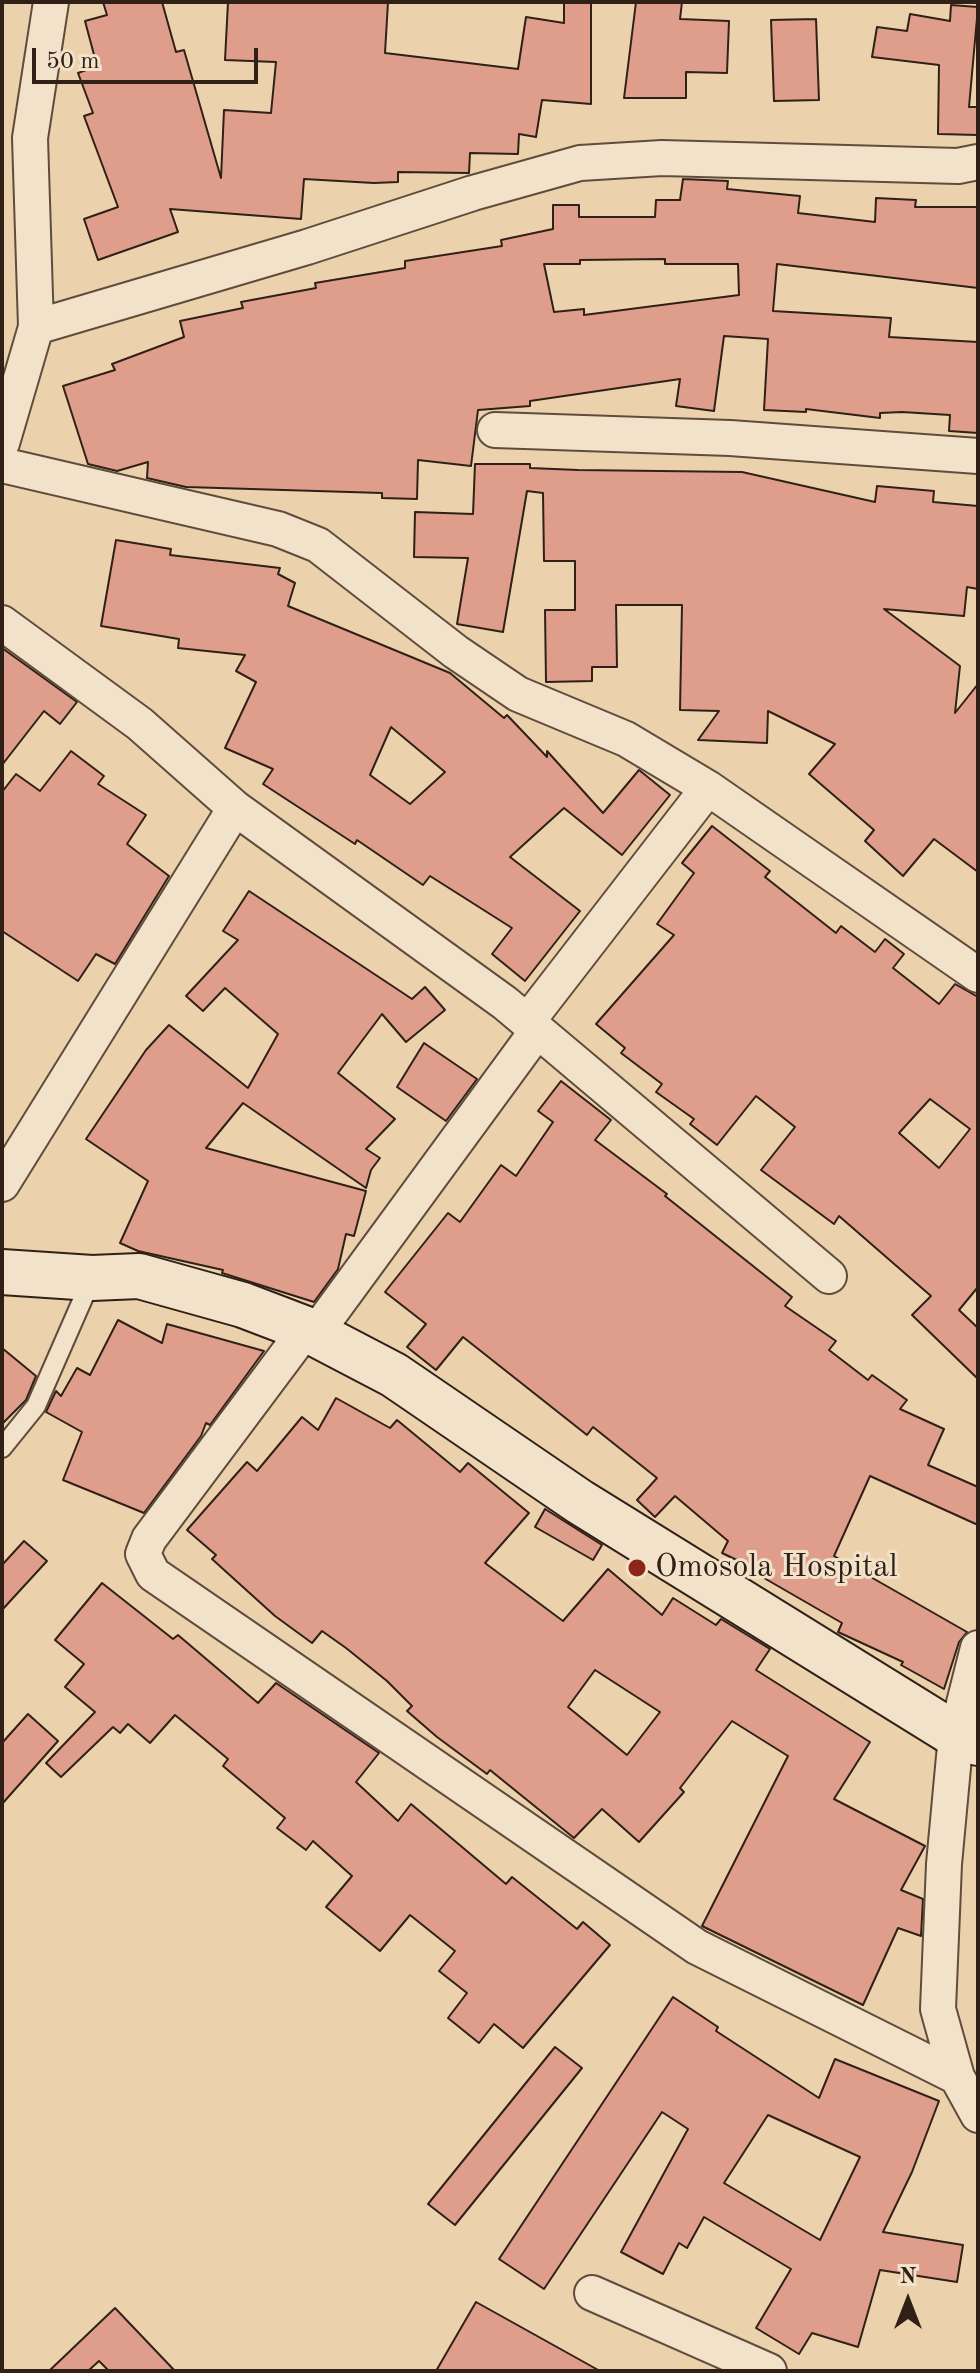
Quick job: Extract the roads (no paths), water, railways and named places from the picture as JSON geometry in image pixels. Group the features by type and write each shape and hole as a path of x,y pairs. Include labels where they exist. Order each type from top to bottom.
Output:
{"street":[{"path":"2,443 36,327 16,133 51,2"},
{"path":"36,327 580,163 662,158 958,166 978,162"},
{"path":"495,430 730,438 978,456"},
{"path":"2,465 278,529 318,545 456,652 518,694 626,739 708,788 978,975"},
{"path":"2,623 140,724 235,808 532,1027 829,1276"},
{"path":"708,788 311,1332 149,1539 143,1554 153,1574 697,1947 957,2077"},
{"path":"2,1184 235,808"},
{"path":"2,1272 92,1278 139,1276 228,1300 311,1332 394,1375 580,1502 967,1739"},
{"path":"978,1648 967,1739 944,1864 938,2009 957,2077 978,2115"},
{"path":"592,2293 769,2371"}],"lane":[{"path":"2,1448 36,1406 92,1278"}],"place":[{"name":"Omosola Hospital","path":"637,1568"}]}
